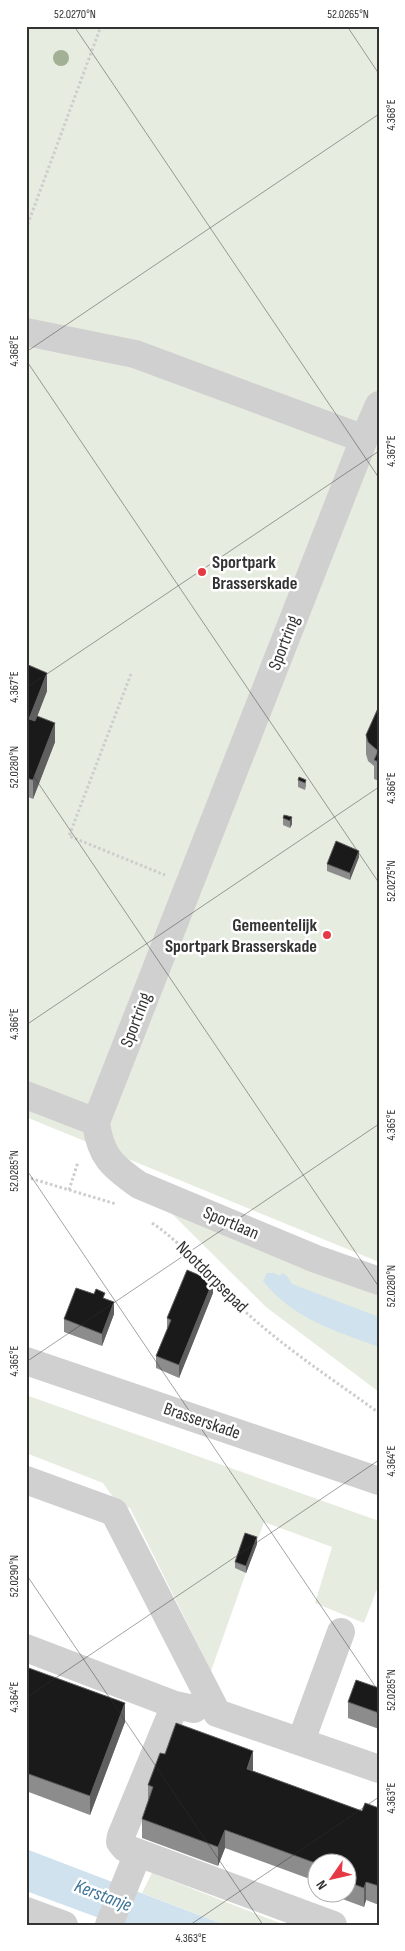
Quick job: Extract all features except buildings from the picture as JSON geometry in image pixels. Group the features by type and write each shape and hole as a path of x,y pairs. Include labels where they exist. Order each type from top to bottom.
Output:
{"street":[{"path":"26,332 135,354 364,439"},
{"name":"Sportring","path":"98,1132 189,885 379,405"},
{"path":"26,1095 98,1132"},
{"name":"Sportlaan","path":"98,1132 108,1159 121,1172 139,1184 316,1259 379,1281"},
{"name":"Brasserskade","path":"26,1361 379,1481"},
{"path":"26,1480 114,1512 217,1713"},
{"path":"301,1741 341,1632"},
{"path":"26,1648 175,1705 217,1713 379,1770"},
{"path":"175,1705 120,1842 125,1848 333,1925"},
{"path":"109,1925 138,1853"},
{"path":"26,1911 64,1925"}],"path":[{"path":"26,230 101,26"},
{"path":"131,674 70,836 189,885"},
{"path":"26,1177 124,1206"},
{"name":"Nootdorpsepad","path":"149,1221 188,1252 237,1304 272,1334 379,1413"}],"shaded area":[{"name":"Sportpark Brasserskade","path":"26,26 379,26 379,1262 26,1117"},
{"path":"159,1201 270,1253 379,1295 379,1392 266,1307"},
{"path":"26,1395 379,1521 379,1584 364,1623 315,1603 332,1547 264,1522 211,1671 130,1508 117,1503 103,1483 26,1453"},
{"path":"152,1873 285,1925 225,1925 142,1893"}],"water":[{"path":"267,1273 274,1273 280,1276 282,1273 287,1276 292,1284 379,1317 379,1347 331,1329 288,1305 263,1281"},
{"name":"Kerstanje","path":"26,1849 225,1925 118,1925 26,1891"}],"place":[{"name":"Sportpark Brasserskade","path":"202,572"},
{"name":"Gemeentelijk Sportpark Brasserskade","path":"327,935"}]}
